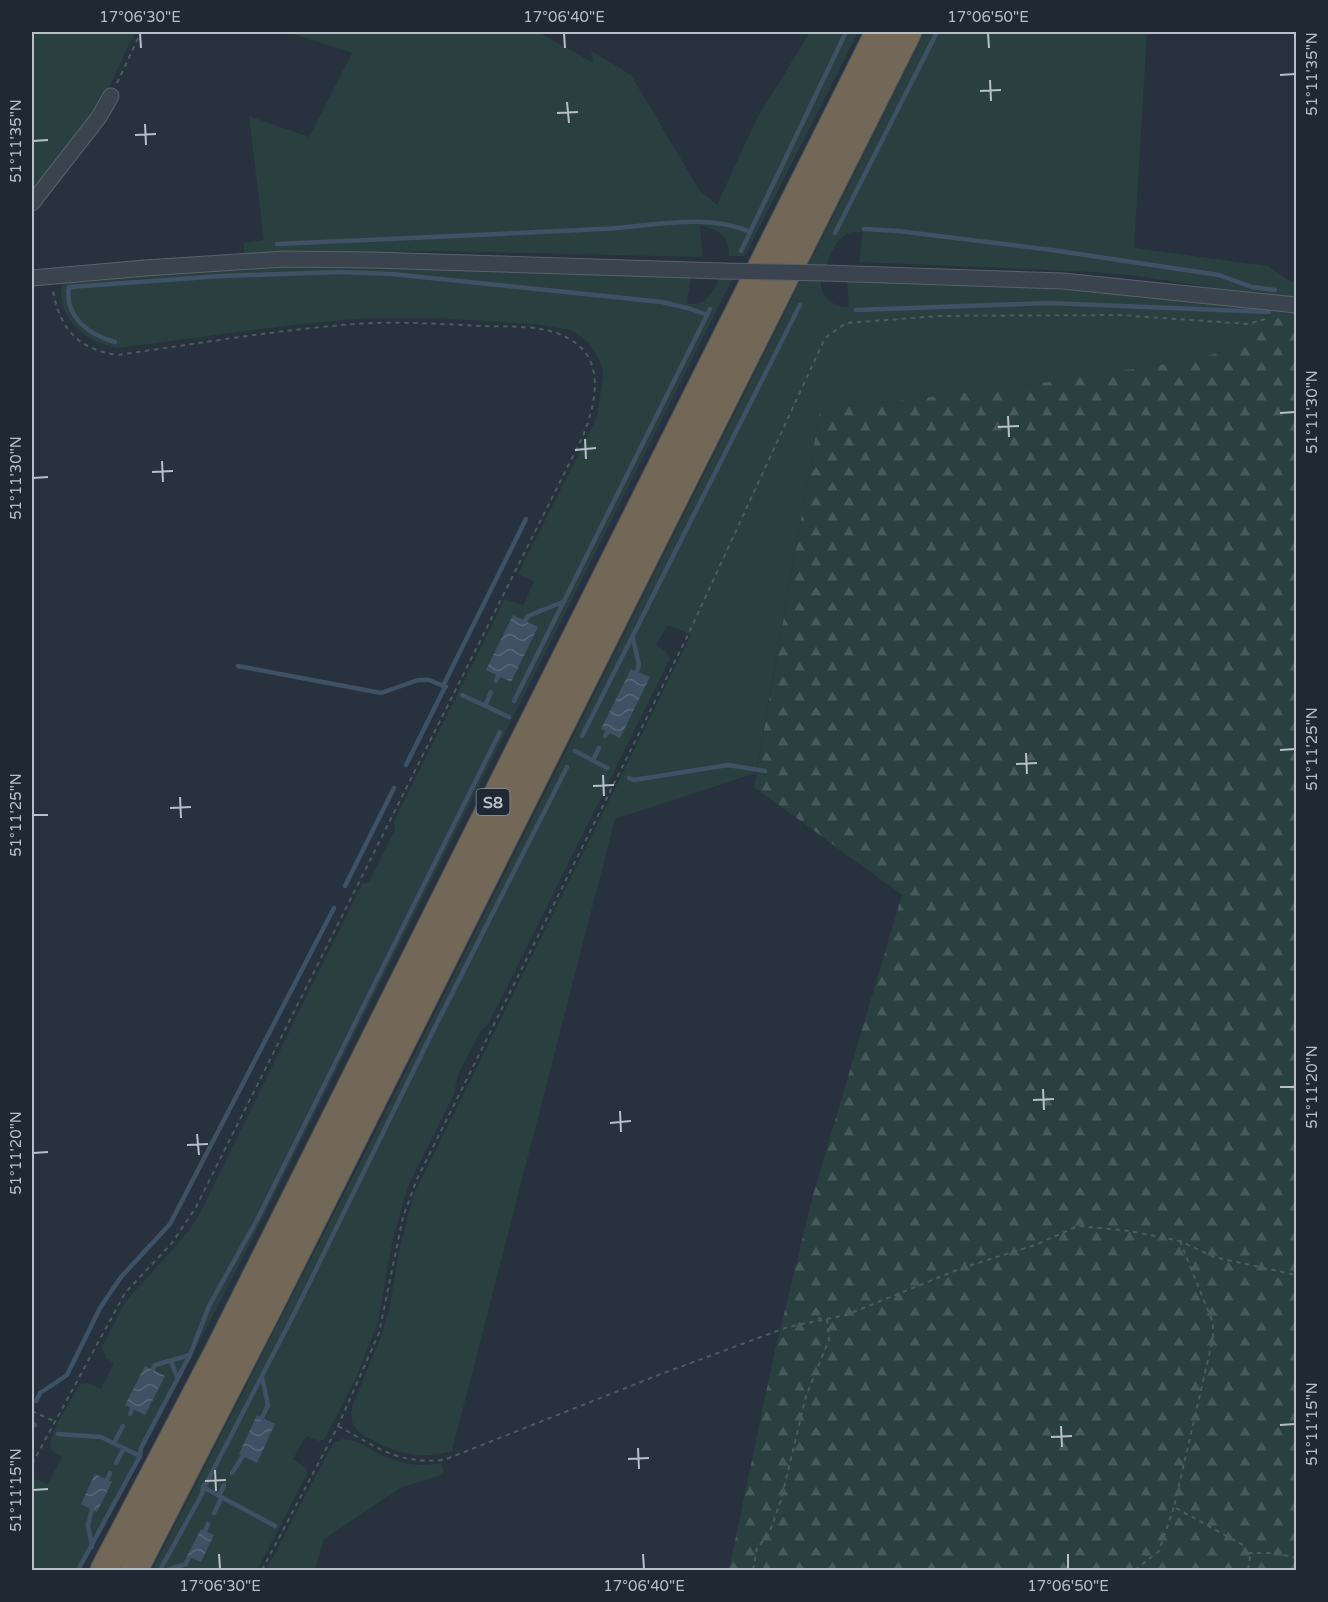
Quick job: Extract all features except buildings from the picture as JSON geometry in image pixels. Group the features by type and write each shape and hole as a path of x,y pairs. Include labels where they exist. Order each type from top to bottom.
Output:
{"highway":[{"name":"S8","path":"104,1570 220,1348 879,32"},
{"name":"S8","path":"134,1570 271,1303 908,32"}],"street":[{"path":"32,203 99,117 111,96"},
{"path":"32,278 284,259 383,260 1063,280 1289,305"}],"path":[{"path":"111,96 141,32"},
{"path":"32,1464 125,1293 172,1243 196,1207 582,438 592,414 596,385 595,373 590,361 583,350 572,340 542,330 520,328 397,322 355,324 117,355 99,352 73,336 63,322 56,307 52,277"},
{"path":"262,1570 338,1426 379,1333 403,1217 417,1179 687,636 825,338 846,322 939,315 1119,315 1248,324 1270,318 1289,305"},
{"path":"338,1426 403,1459 422,1462 444,1460 639,1382 788,1327 827,1320 857,1311 962,1268 1035,1245 1078,1226 1130,1231 1180,1240 1214,1257 1296,1275"},
{"path":"1135,1570 1159,1551 1174,1507 1213,1338 1214,1323 1180,1240"},
{"path":"818,1318 827,1320"},
{"path":"753,1570 757,1548 769,1534 781,1500 806,1396 829,1340 827,1320"},
{"path":"32,1411 55,1421"},
{"path":"1174,1507 1243,1545 1250,1557 1248,1570"},
{"path":"1248,1553 1276,1552 1296,1558"}],"green space":[{"path":"32,32 135,32 98,111 32,196"},
{"path":"288,32 538,32 593,63 591,51 631,75 700,191 717,205 756,120 810,32 858,32 745,256 729,256 729,249 722,235 717,231 700,226 703,257 439,251 244,254 244,243 264,240 249,116 309,137 352,53"},
{"path":"925,32 1147,32 1134,248 1268,266 1291,282 1282,298 1137,276 1093,272 859,262 863,232 856,231 840,240 823,272 821,287 829,301 839,306 849,307 847,280 1050,287 1276,309 1284,314 1242,347 1185,361 1015,387 820,410 756,773 615,819 452,1451 423,1455 396,1450 378,1443 365,1436 353,1424 353,1404 382,1334 389,1309 400,1246 414,1194 691,635 668,625 656,645 666,652 670,659 500,1001 487,1026 481,1030 458,1075 454,1094 408,1186 393,1238 378,1322 356,1378 324,1440 318,1441 306,1436 293,1459 307,1469 307,1474 261,1563 256,1570 152,1570 373,1137"},
{"path":"340,266 691,276 687,303 693,304 708,298 719,278 733,278 239,1265 81,1570 32,1570 32,1481 35,1479 48,1484 62,1457 51,1449 50,1444 56,1427 80,1384 88,1383 101,1389 114,1363 106,1358 102,1347 125,1302 188,1232 199,1215 362,884 369,882 395,830 394,821 505,599 523,605 534,582 518,574 597,417 603,376 602,366 590,344 570,330 534,324 435,318 365,318 117,348 94,340 75,326 63,307 61,295 62,282 69,280 254,267"},
{"path":"1291,282 1296,282 1296,1570 729,1570 774,1355 813,1195 902,895 754,787 820,410 1015,387 1185,361 1242,347 1283,314 1276,309"},
{"path":"343,1439 357,1442 379,1454 402,1462 417,1465 441,1463 444,1474 400,1488 324,1539 315,1570 266,1570 330,1449 335,1442"}],"water":[{"path":"513,615 538,627 511,682 486,670"},
{"path":"631,669 650,677 620,738 601,729"},
{"path":"145,1366 165,1376 145,1415 125,1405"},
{"path":"257,1415 275,1424 257,1463 239,1454"},
{"path":"95,1474 112,1482 97,1512 81,1504"},
{"path":"201,1529 214,1535 201,1562 187,1556"}],"waterway":[{"path":"741,251 846,32"},
{"path":"835,233 937,32"},
{"path":"277,244 601,229 677,222 715,223 750,232"},
{"path":"864,229 1052,250 1219,275 1252,287 1275,290"},
{"path":"115,342 97,335 81,324 71,308 69,287 222,276 340,272 392,274 662,302 707,315"},
{"path":"856,310 1049,303 1269,312"},
{"path":"582,736 800,305"},
{"path":"514,701 710,309"},
{"path":"443,686 526,519"},
{"path":"525,621 528,616 565,601"},
{"path":"633,638 639,665 637,671"},
{"path":"238,666 381,693 418,680 429,680 446,687"},
{"path":"496,681 498,676"},
{"path":"406,765 445,687"},
{"path":"485,706 491,692"},
{"path":"462,695 509,717"},
{"path":"78,1570 140,1456 141,1448 190,1355 209,1306 258,1218 500,732"},
{"path":"605,736 608,732"},
{"path":"593,760 599,748"},
{"path":"575,751 607,768"},
{"path":"629,778 634,780 728,765 765,771"},
{"path":"160,1570 202,1494 203,1487 295,1312 433,1031 567,767"},
{"path":"345,886 394,788"},
{"path":"36,1401 40,1393 67,1375 100,1308 121,1277 170,1224 334,908"},
{"path":"153,1369 155,1365 190,1355"},
{"path":"171,1361 177,1377"},
{"path":"262,1377 268,1405 262,1418"},
{"path":"130,1414 132,1409"},
{"path":"114,1443 123,1426"},
{"path":"58,1434 101,1437 140,1456"},
{"path":"116,1463 124,1448"},
{"path":"232,1473 243,1456"},
{"path":"107,1480 110,1473"},
{"path":"219,1496 224,1485"},
{"path":"203,1487 275,1526"},
{"path":"214,1513 222,1497"},
{"path":"92,1509 88,1525 92,1547"},
{"path":"205,1531 208,1524"},
{"path":"167,1570 186,1564 189,1557"}]}
